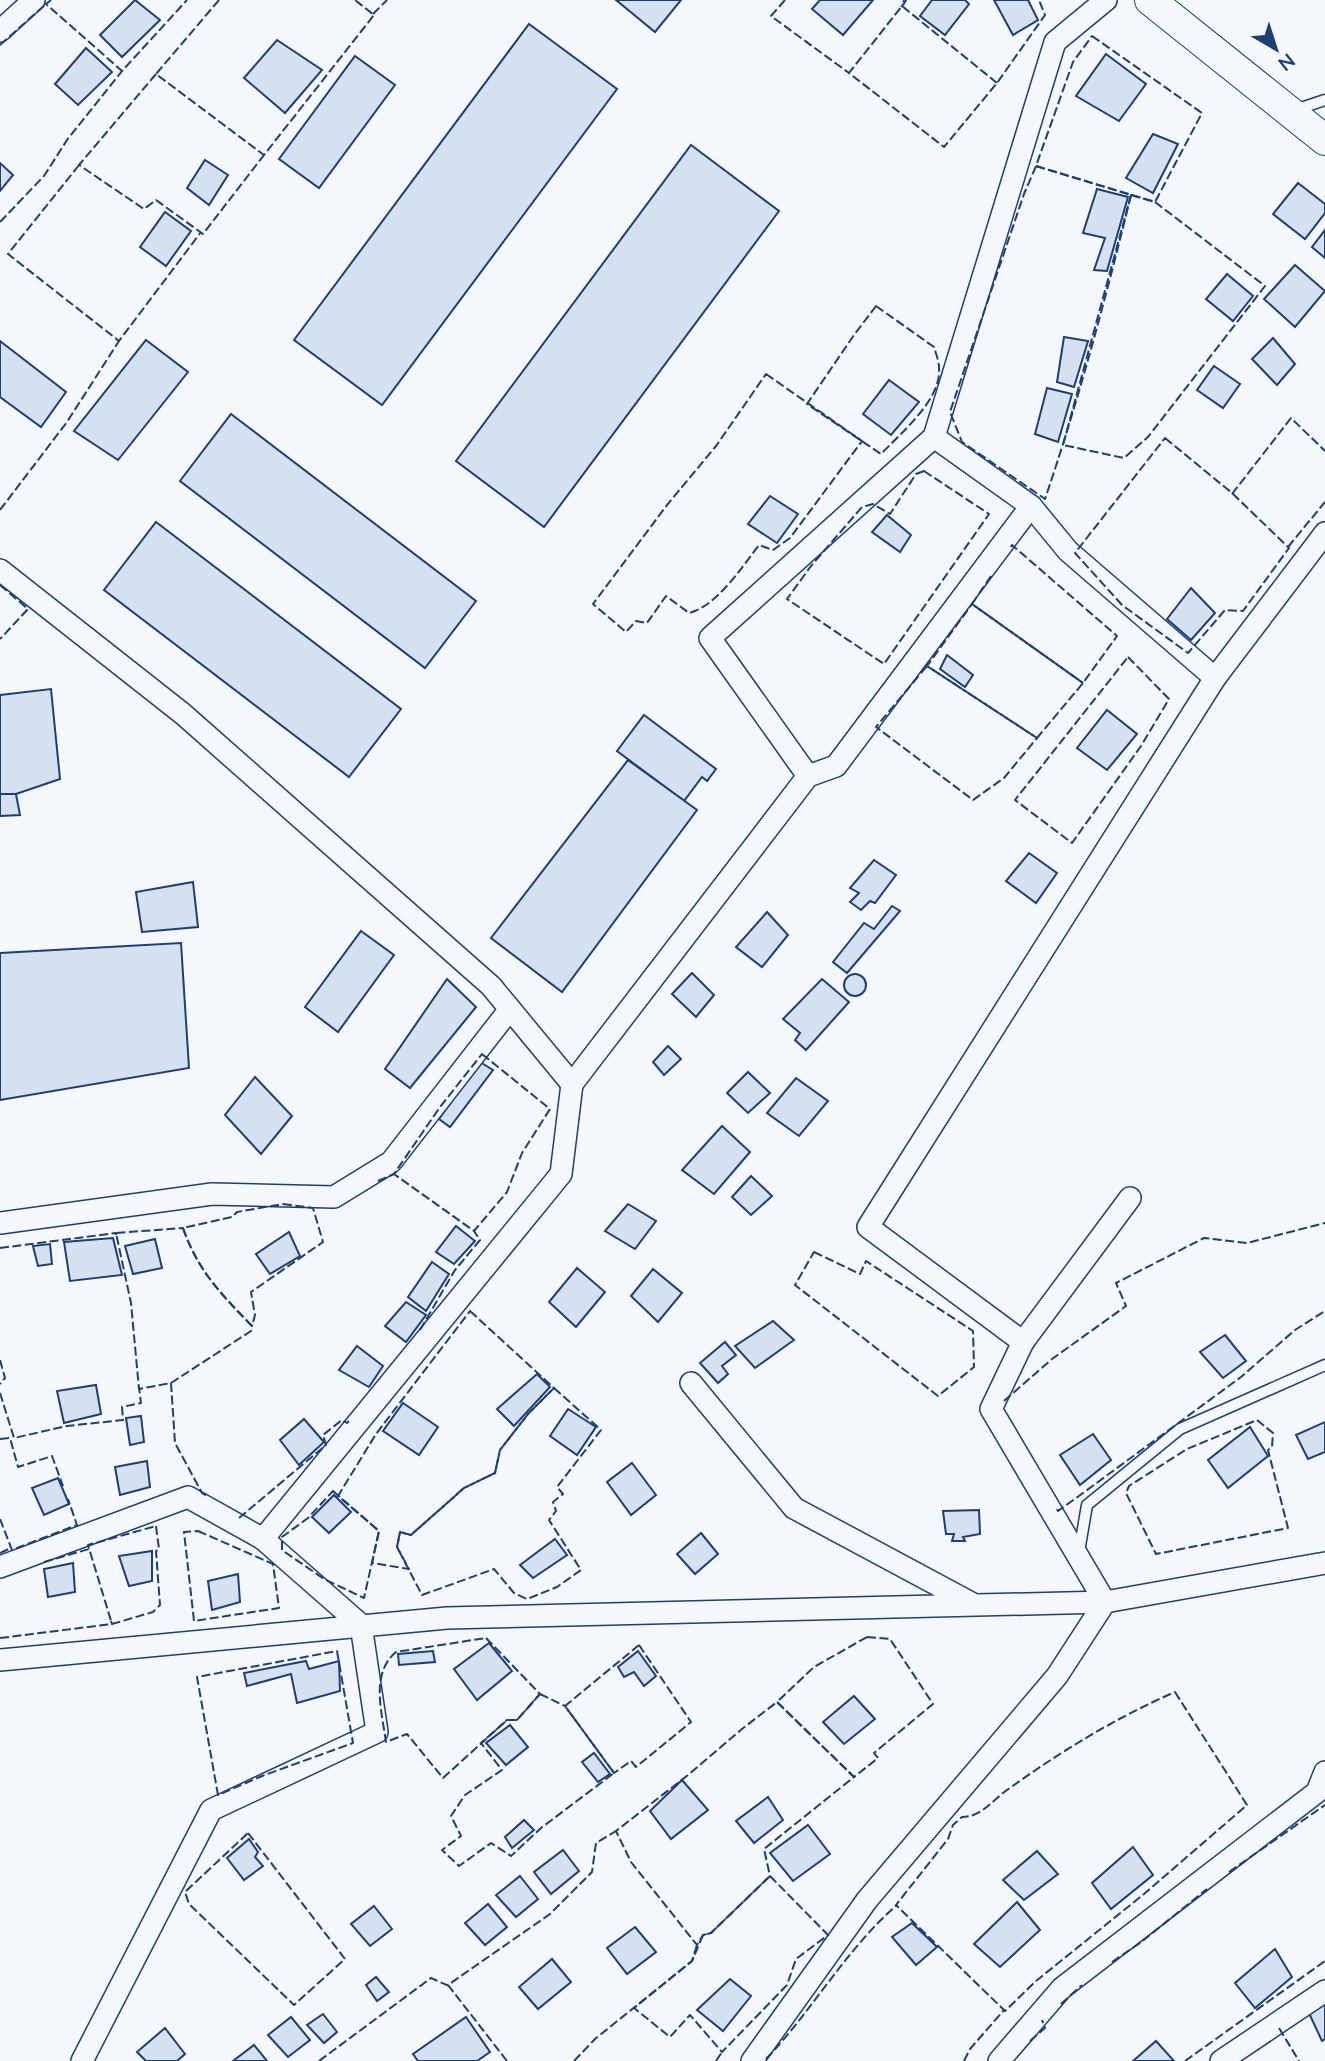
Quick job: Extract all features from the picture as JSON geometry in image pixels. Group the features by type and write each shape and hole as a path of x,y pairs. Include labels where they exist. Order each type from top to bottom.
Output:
{"street":[{"path":"0,31 34,0"},
{"path":"808,776 710,638 934,437 1055,42 1106,0"},
{"path":"1150,0 1325,140"},
{"path":"934,437 1031,506 1068,551 1215,678"},
{"path":"263,1539 561,1174 572,1084 808,776 836,766 1031,506"},
{"path":"1023,1342 868,1227 1215,678 1325,533"},
{"path":"0,569 183,714 491,986 572,1084"},
{"path":"0,1223 212,1194 334,1197 391,1161 510,1009"},
{"path":"1105,1602 991,1409 1023,1342 1130,1198"},
{"path":"691,1382 794,1508 975,1605"},
{"path":"0,1567 188,1497 263,1539 361,1625 377,1732 211,1810 82,2061"},
{"path":"0,1660 447,1618 1105,1602 1325,1563"},
{"path":"752,2061 867,1900 1058,1676 1105,1602"},
{"path":"999,2061 1062,1988 1317,1792 1325,1772"},
{"path":"1221,2061 1325,1990"}],"lane":[{"path":"1289,111 1325,100"},
{"path":"1105,1602 1079,1555 1087,1505 1180,1429 1325,1365"}],"building":[{"path":"135,0 160,20 122,57 100,35"},
{"path":"616,0 681,0 655,32"},
{"path":"820,0 873,0 843,35 812,9"},
{"path":"932,0 965,0 969,4 945,35 920,16"},
{"path":"994,0 1028,0 1038,20 1013,35"},
{"path":"529,24 617,89 382,405 294,340"},
{"path":"277,40 322,70 285,113 244,78"},
{"path":"86,48 112,72 78,105 55,84"},
{"path":"1106,54 1146,84 1119,121 1076,96"},
{"path":"355,56 395,85 319,188 279,159"},
{"path":"1153,134 1178,144 1153,193 1126,178"},
{"path":"691,145 779,211 544,527 456,461"},
{"path":"205,160 228,175 209,205 187,188"},
{"path":"0,163 13,175 0,191"},
{"path":"1298,183 1325,204 1325,213 1305,239 1273,214"},
{"path":"1097,189 1128,197 1107,271 1094,270 1105,238 1083,233"},
{"path":"165,212 191,231 166,266 140,247"},
{"path":"1325,230 1325,258 1312,247"},
{"path":"1295,265 1325,291 1295,327 1264,299"},
{"path":"1227,274 1253,296 1233,321 1206,299"},
{"path":"1064,337 1088,341 1074,387 1057,382"},
{"path":"1273,338 1295,364 1277,385 1252,359"},
{"path":"146,340 188,372 118,460 74,431"},
{"path":"0,341 66,392 41,427 0,397"},
{"path":"1214,366 1240,384 1223,408 1197,390"},
{"path":"889,380 919,402 891,435 863,414"},
{"path":"1047,388 1072,394 1058,442 1035,434"},
{"path":"231,414 476,601 425,668 180,481"},
{"path":"770,496 798,514 777,543 748,524"},
{"path":"887,515 911,535 900,552 872,532"},
{"path":"156,522 401,709 349,777 104,590"},
{"path":"1191,588 1215,613 1191,640 1167,619"},
{"path":"947,655 973,675 965,687 940,669"},
{"path":"51,689 60,779 16,794 0,794 0,695"},
{"path":"1107,710 1137,734 1107,770 1077,748"},
{"path":"644,715 716,769 707,781 702,777 684,801 617,751"},
{"path":"628,760 697,810 562,992 491,938"},
{"path":"0,794 16,794 20,815 0,816"},
{"path":"1029,853 1057,873 1036,903 1006,881"},
{"path":"874,860 896,875 875,903 870,901 861,910 850,902 859,893 850,888"},
{"path":"193,882 198,927 142,932 136,892"},
{"path":"892,906 900,911 847,973 833,962 864,923 874,929"},
{"path":"767,912 788,935 762,967 736,947"},
{"path":"361,931 394,955 338,1032 305,1007"},
{"path":"181,943 189,1068 0,1100 0,953"},
{"path":"692,973 714,995 696,1017 672,994"},
{"path":"855,974 863,977 866,985 863,993 855,996 847,993 844,985 847,977"},
{"path":"447,979 476,1007 410,1088 385,1069"},
{"path":"822,979 849,1002 806,1050 795,1040 800,1033 783,1019"},
{"path":"668,1046 681,1059 664,1075 653,1062"},
{"path":"480,1062 493,1070 450,1127 439,1119"},
{"path":"748,1072 770,1093 748,1113 727,1093"},
{"path":"255,1077 292,1116 261,1154 225,1115"},
{"path":"796,1078 828,1101 799,1136 767,1113"},
{"path":"722,1126 750,1152 714,1194 682,1170"},
{"path":"751,1176 772,1196 751,1215 732,1197"},
{"path":"628,1204 656,1221 635,1249 605,1231"},
{"path":"456,1226 475,1241 454,1264 436,1252"},
{"path":"289,1232 300,1256 270,1274 256,1254"},
{"path":"113,1238 122,1275 70,1281 64,1242"},
{"path":"155,1239 162,1268 133,1274 125,1246"},
{"path":"50,1244 52,1264 38,1266 33,1246"},
{"path":"432,1262 449,1274 426,1311 408,1297"},
{"path":"577,1268 605,1292 576,1327 549,1302"},
{"path":"653,1269 682,1293 658,1322 631,1296"},
{"path":"406,1302 426,1315 406,1342 385,1326"},
{"path":"773,1321 794,1340 755,1368 735,1346"},
{"path":"1225,1335 1246,1361 1223,1378 1200,1352"},
{"path":"725,1342 736,1355 722,1366 728,1374 718,1383 700,1363"},
{"path":"357,1346 383,1366 369,1387 339,1370"},
{"path":"537,1374 550,1387 514,1426 497,1409"},
{"path":"96,1385 101,1414 64,1423 57,1391"},
{"path":"403,1403 438,1427 419,1455 383,1431"},
{"path":"568,1409 596,1427 577,1455 550,1436"},
{"path":"141,1416 144,1442 130,1445 126,1418"},
{"path":"304,1419 324,1442 299,1465 280,1440"},
{"path":"1325,1422 1325,1452 1308,1459 1296,1435"},
{"path":"1250,1427 1268,1456 1228,1488 1208,1460"},
{"path":"1093,1434 1111,1460 1080,1485 1060,1455"},
{"path":"147,1461 150,1487 120,1495 115,1467"},
{"path":"632,1463 656,1495 631,1515 607,1482"},
{"path":"58,1478 69,1504 44,1515 32,1488"},
{"path":"334,1495 351,1512 329,1533 312,1517"},
{"path":"979,1510 980,1534 963,1537 965,1541 952,1541 954,1534 946,1534 943,1511"},
{"path":"701,1533 718,1554 695,1574 677,1554"},
{"path":"555,1539 567,1555 533,1578 520,1565"},
{"path":"152,1551 152,1581 129,1586 119,1556"},
{"path":"73,1563 75,1592 48,1597 44,1569"},
{"path":"238,1574 240,1602 212,1610 208,1581"},
{"path":"489,1643 512,1671 477,1700 454,1669"},
{"path":"433,1651 435,1662 399,1665 398,1654"},
{"path":"638,1651 656,1676 644,1686 634,1672 624,1677 618,1667"},
{"path":"306,1661 309,1669 339,1661 340,1691 297,1703 291,1674 247,1686 244,1673"},
{"path":"854,1696 875,1719 844,1744 823,1722"},
{"path":"510,1725 528,1747 506,1765 486,1743"},
{"path":"594,1753 610,1774 598,1782 582,1762"},
{"path":"682,1780 708,1810 671,1839 650,1811"},
{"path":"768,1797 783,1820 754,1843 736,1821"},
{"path":"524,1820 534,1830 512,1848 505,1837"},
{"path":"808,1825 830,1854 793,1881 770,1853"},
{"path":"249,1839 258,1852 255,1857 263,1866 244,1880 227,1858"},
{"path":"1133,1847 1153,1875 1111,1909 1092,1883"},
{"path":"563,1850 579,1871 551,1894 534,1872"},
{"path":"1037,1851 1058,1874 1024,1900 1003,1880"},
{"path":"520,1876 538,1899 516,1917 496,1895"},
{"path":"1017,1902 1040,1930 1000,1967 974,1944"},
{"path":"488,1904 507,1927 485,1945 465,1923"},
{"path":"374,1906 392,1929 370,1946 351,1924"},
{"path":"912,1923 937,1947 916,1965 892,1937"},
{"path":"635,1927 656,1952 627,1974 607,1948"},
{"path":"1275,1949 1292,1977 1255,2008 1235,1983"},
{"path":"552,1959 571,1982 538,2009 519,1987"},
{"path":"376,1977 389,1992 377,2001 366,1985"},
{"path":"730,1979 751,1996 723,2031 697,2010"},
{"path":"1325,2000 1325,2039 1322,2041 1308,2011"},
{"path":"323,2014 337,2032 324,2043 307,2025"},
{"path":"291,2017 310,2040 288,2057 268,2035"},
{"path":"466,2017 490,2052 477,2061 418,2061 413,2054"},
{"path":"165,2028 185,2054 177,2061 146,2061 137,2052"},
{"path":"1156,2041 1174,2061 1133,2061"},
{"path":"254,2045 267,2061 233,2061"}],"fence":[{"path":"51,0 46,4 122,71 187,0"},
{"path":"219,0 156,74 264,155 374,15 355,0"},
{"path":"373,14 387,0"},
{"path":"785,0 771,16 849,73"},
{"path":"901,7 905,2 902,0 906,0 902,7"},
{"path":"997,83 902,6 849,73 944,147 997,83 1045,15 1039,0"},
{"path":"0,45 46,4"},
{"path":"1092,36 1202,113 1155,202 1036,166 1073,62 1092,36"},
{"path":"0,222 44,176 67,140 122,71"},
{"path":"156,74 79,165 144,209 156,200 203,234 264,155"},
{"path":"79,165 8,254 119,341 201,232"},
{"path":"1036,166 1131,195 1091,348 1045,499 962,442 950,412 1036,166"},
{"path":"1131,195 1155,202 1265,286 1148,437 1124,458 1063,445 1131,195"},
{"path":"876,306 934,347 939,368 934,392 919,415 881,454 807,404 876,306"},
{"path":"0,510 67,422 119,341"},
{"path":"766,374 862,441 790,538 773,550 759,545 728,585 699,609 689,613 666,596 647,623 636,621 626,632 593,604 667,505 716,446 766,374"},
{"path":"1232,494 1291,418 1325,451"},
{"path":"1165,438 1232,493 1289,548 1243,611 1225,610 1188,653 1122,605 1075,553 1165,438"},
{"path":"924,471 989,514 884,664 787,599 811,566 862,507 873,504 890,514 916,474 924,471"},
{"path":"1288,547 1325,502"},
{"path":"1011,547 1012,545 1117,636 1083,683 1037,738 927,666 972,604 1083,683"},
{"path":"991,576 972,604 1083,683"},
{"path":"0,585 28,609 0,639"},
{"path":"1128,657 1169,699 1141,746 1072,843 1015,800 1128,657"},
{"path":"927,666 1037,738 1004,778 973,800 876,727 927,666"},
{"path":"482,1054 550,1109 522,1153 507,1192 474,1231 394,1174 440,1107 482,1054"},
{"path":"378,1181 394,1174"},
{"path":"283,1204 313,1208 323,1242 251,1292 255,1315 252,1326 203,1269 183,1228 232,1217 237,1212 283,1204"},
{"path":"1004,1401 1052,1359 1126,1306 1116,1283 1204,1238 1247,1243 1325,1223"},
{"path":"183,1228 203,1269 220,1292 252,1326 251,1331 171,1383 139,1389 131,1303 116,1233 183,1228"},
{"path":"420,1330 455,1270 480,1240 474,1231"},
{"path":"0,1248 116,1235"},
{"path":"814,1252 860,1274 866,1261 973,1331 974,1367 938,1396 795,1285 814,1252"},
{"path":"470,1311 554,1388 528,1414 500,1450 495,1473 464,1488 411,1535 400,1532 397,1547 409,1569 372,1563 379,1531 338,1496 376,1434 470,1311"},
{"path":"1057,1509 1058,1511 1241,1377 1295,1330 1325,1311"},
{"path":"0,1360 5,1378 0,1384"},
{"path":"171,1383 175,1443 202,1493 207,1496"},
{"path":"0,1393 14,1438 67,1426 123,1420 122,1407 141,1403 139,1387"},
{"path":"554,1388 601,1430 557,1487 563,1494 553,1502 556,1511 549,1520 581,1570 557,1587 527,1599 514,1593 494,1569 422,1595 397,1547 400,1532 411,1535 464,1488 495,1473 500,1450 528,1414 554,1388"},
{"path":"239,1518 326,1445 323,1435 342,1420 347,1423 349,1421"},
{"path":"1257,1420 1273,1433 1272,1447 1268,1450 1288,1528 1156,1554 1126,1493 1129,1486 1187,1449 1257,1420"},
{"path":"0,1439 10,1438 18,1467 52,1456 63,1486"},
{"path":"333,1491 379,1531 364,1598 324,1579 282,1550 282,1537 308,1518 333,1491"},
{"path":"0,1519 12,1550 77,1525 68,1499"},
{"path":"156,1526 160,1605 153,1612 112,1624 88,1545 156,1526"},
{"path":"198,1531 273,1564 279,1608 194,1621 184,1532 198,1531"},
{"path":"0,1553 11,1548"},
{"path":"44,1562 89,1549 90,1551"},
{"path":"0,1638 112,1624 111,1621"},
{"path":"867,1637 890,1639 933,1704 874,1753 878,1758 854,1777 777,1702 814,1667 867,1637"},
{"path":"486,1638 540,1694 517,1720 507,1720 443,1778 407,1734 386,1742 380,1694 383,1671 396,1652 486,1638"},
{"path":"639,1645 691,1722 636,1767 631,1761 614,1773 565,1706 639,1645"},
{"path":"337,1651 353,1743 218,1795 197,1677 337,1651"},
{"path":"1175,1692 1247,1805 1144,1894 1036,1981 1005,2011 896,1905 948,1839 953,1825 962,1817 981,1811 1007,1790 1088,1736 1175,1692"},
{"path":"540,1694 565,1706 614,1773 541,1828 511,1856 491,1843 459,1866 442,1850 461,1836 451,1816 465,1795 502,1770 481,1743 507,1720 517,1720 540,1694"},
{"path":"777,1702 854,1777 764,1849 770,1876 711,1933 703,1935 697,1945 631,1862 616,1831 777,1702"},
{"path":"1229,1872 1325,1805"},
{"path":"507,2061 448,1985 550,1914 592,1872 596,1843 616,1831"},
{"path":"248,1833 345,1959 294,2005 189,1904 185,1892 248,1833"},
{"path":"770,1876 828,1935 796,1959 787,1985 722,2052 690,2015 670,2037 634,2008 692,1961 703,1935 711,1933 770,1876"},
{"path":"1112,1962 1207,1889"},
{"path":"766,2059 862,1940 897,1905"},
{"path":"574,2061 595,2039 692,1961 697,1945"},
{"path":"1185,2061 1325,1961"},
{"path":"319,2061 431,1978 449,1986"},
{"path":"1061,2004 1082,1985"},
{"path":"964,2061 970,2049 1004,2010"},
{"path":"1030,2041 1045,2028 1042,2020"},
{"path":"1279,2028 1299,2061"},
{"path":"716,2061 722,2052"}]}
